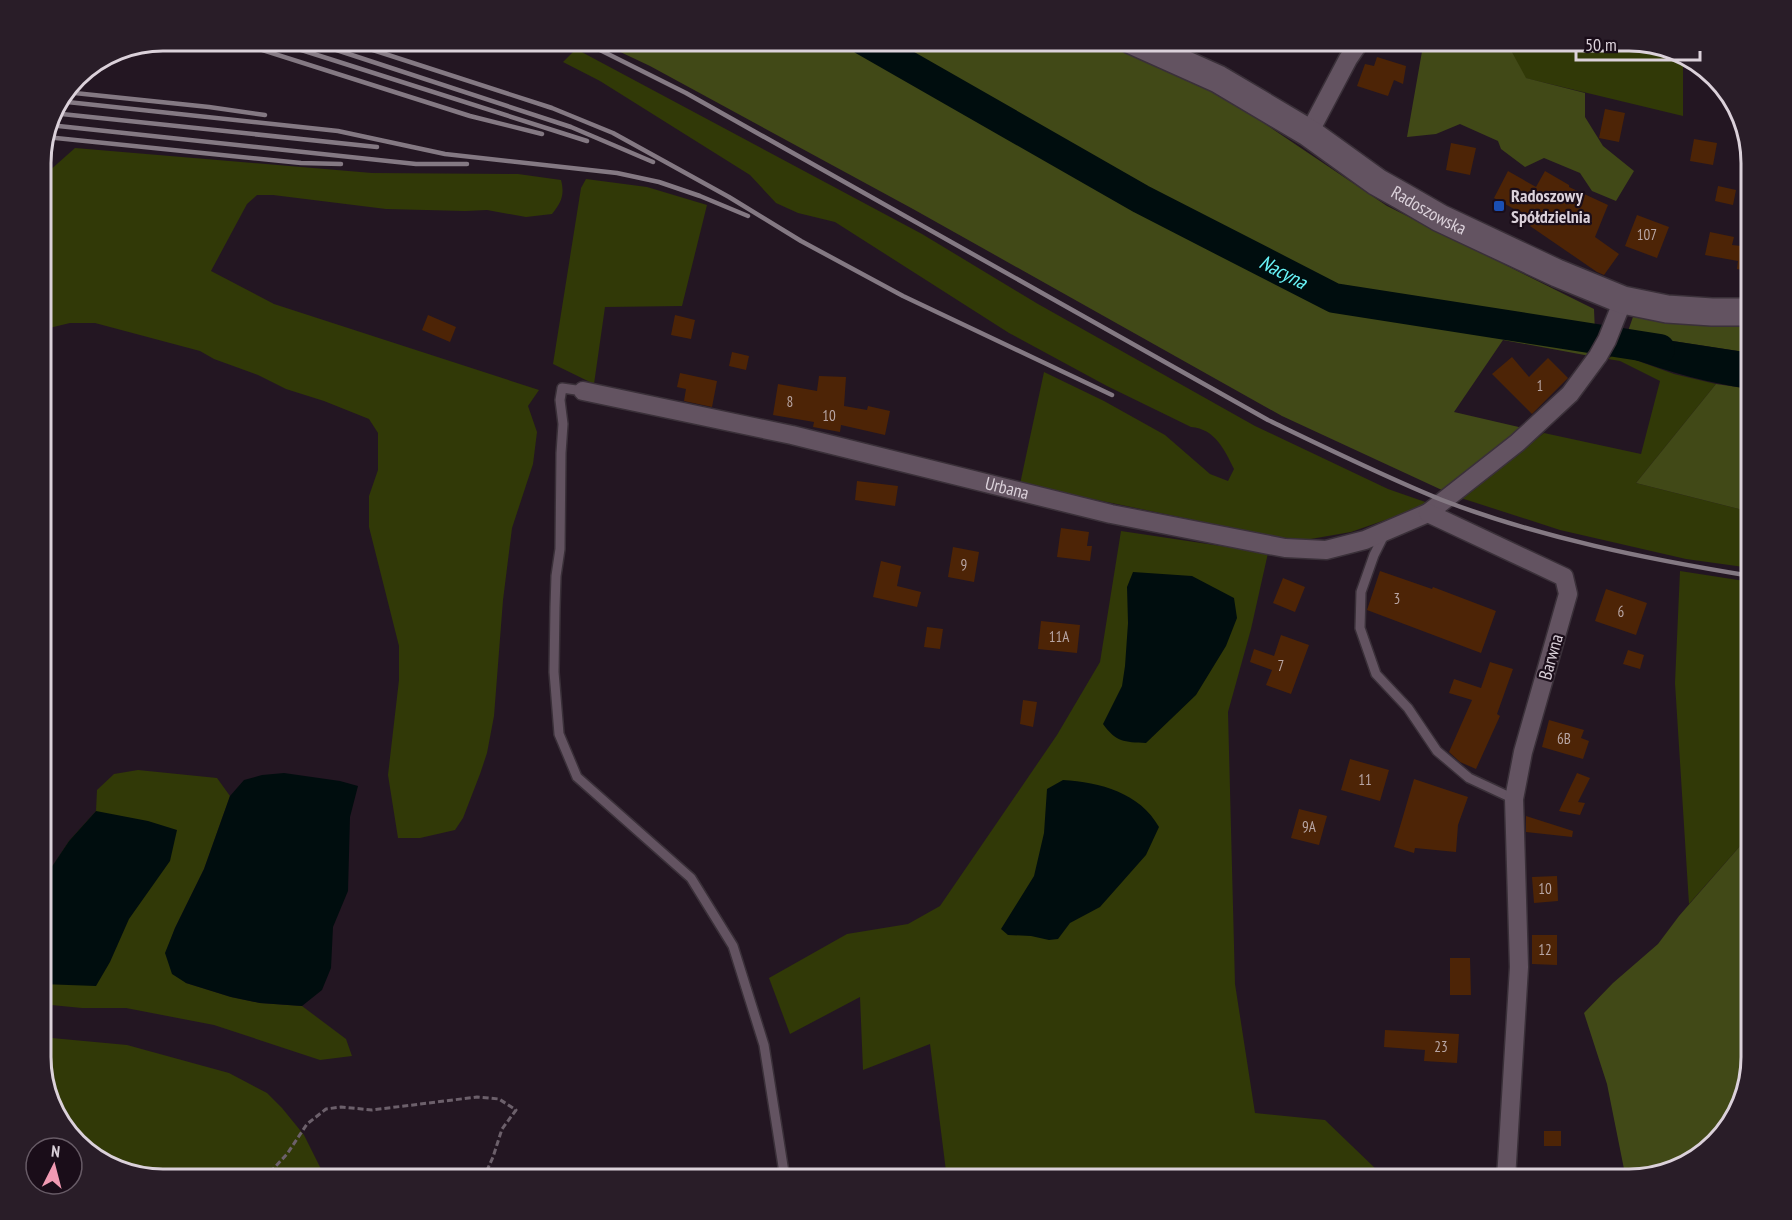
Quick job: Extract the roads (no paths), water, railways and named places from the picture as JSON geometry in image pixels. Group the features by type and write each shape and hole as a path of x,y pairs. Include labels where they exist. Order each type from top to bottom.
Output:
{"street":[{"name":"Radoszowska","path":"1156,51 1218,79 1309,133 1377,182 1440,218 1557,273 1623,300 1666,309 1741,312"},
{"path":"1309,133 1353,51"},
{"path":"1428,513 1517,443 1570,394 1598,356 1623,300"},
{"name":"Urbana","path":"583,391 792,435 1111,514 1285,548 1326,550 1365,540 1428,513"},
{"name":"Barwna","path":"1428,513 1564,577 1568,594 1523,752 1514,799 1519,967 1507,1169"}],"lane":[{"path":"583,391 562,388 560,400 563,424 554,672 559,734 577,777 691,878 733,946 764,1046 783,1169"},
{"path":"1386,531 1374,555 1361,592 1360,628 1376,674 1408,708 1437,751 1469,778 1514,799"}],"waterway":[{"name":"Nacyna","path":"882,51 1141,199 1334,298 1660,349"}],"railway":[{"path":"266,51 470,116 542,134"},
{"path":"305,51 587,141"},
{"path":"340,51 571,127 653,162"},
{"path":"376,51 552,108 613,133 729,197 801,241 903,296 1112,395"},
{"path":"602,51 686,93 1268,420 1376,472 1442,500 1517,526 1634,555 1741,574"},
{"path":"76,93 265,115"},
{"path":"69,102 338,131 445,154 617,173 659,182 748,216"},
{"path":"63,114 377,147"},
{"path":"58,126 416,164 467,164"},
{"path":"54,138 301,163 341,164"}],"place":[{"name":"Radoszowy Spółdzielnia","path":"1499,206"}]}
